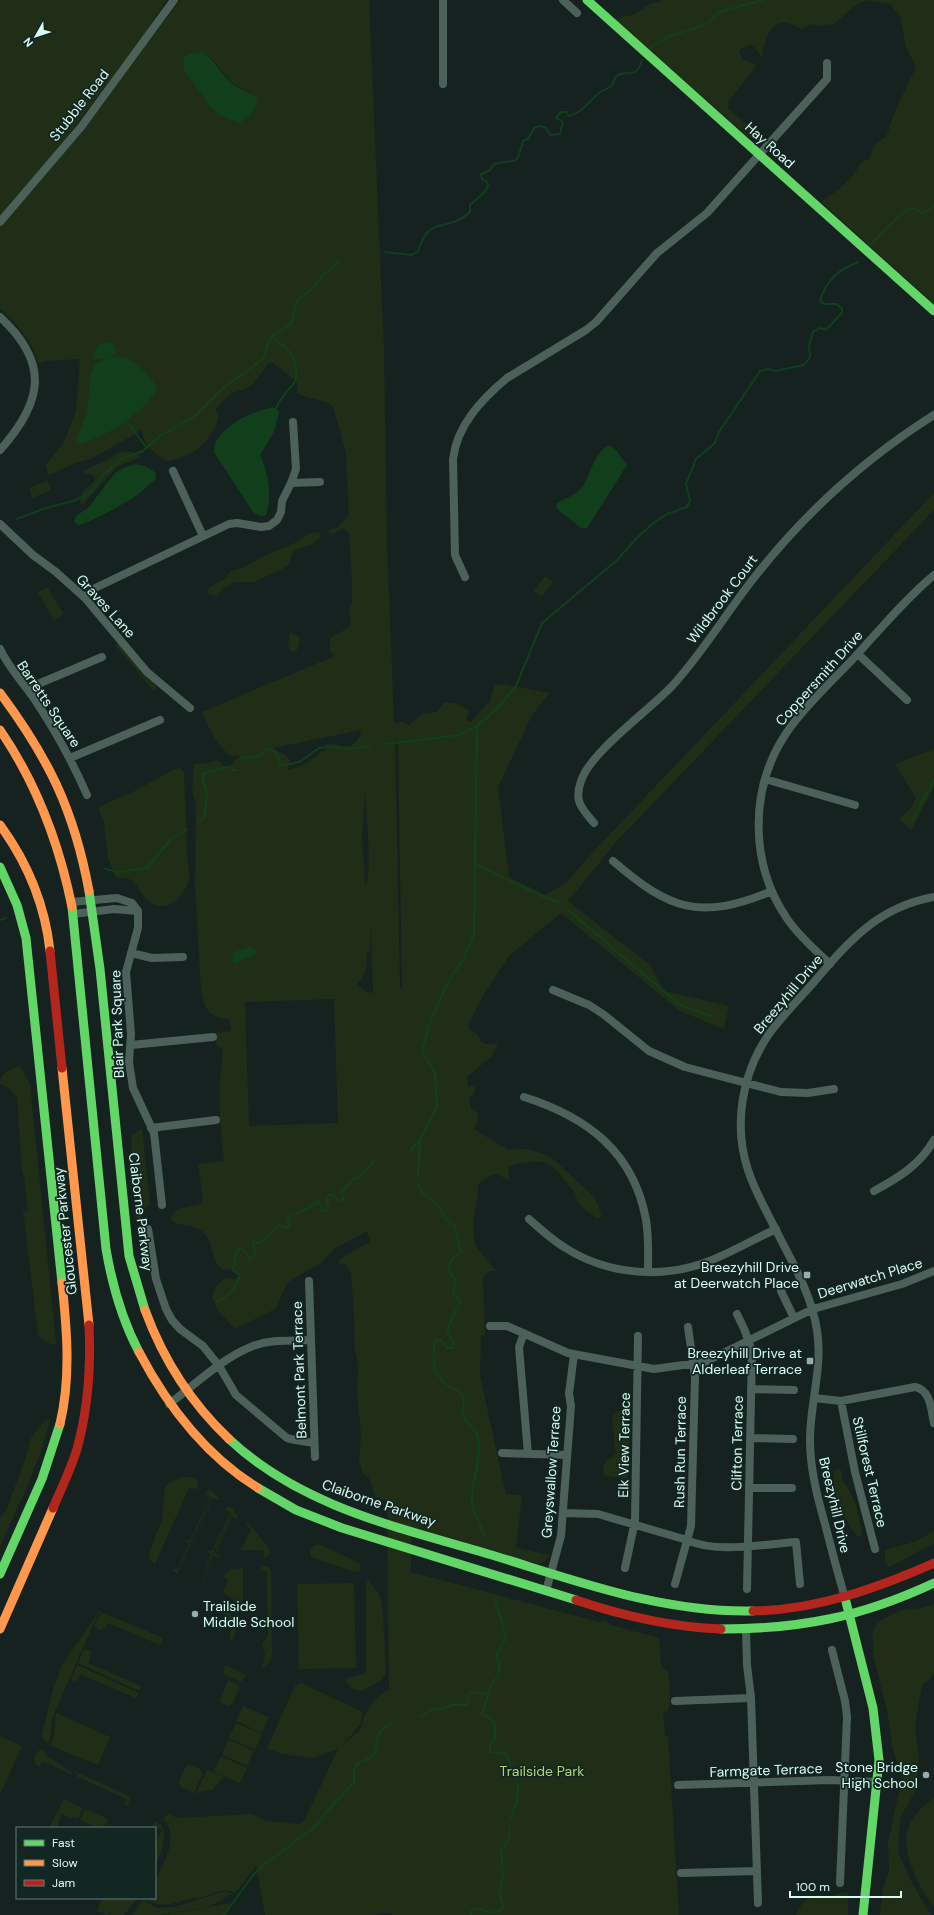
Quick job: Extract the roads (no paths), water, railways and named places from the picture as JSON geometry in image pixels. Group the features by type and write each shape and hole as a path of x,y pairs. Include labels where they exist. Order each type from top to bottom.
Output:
{"main road":[{"name":"Hay Road","path":"587,0 934,312"},
{"name":"Claiborne Parkway","path":"0,693 34,740 57,782 77,836 88,879 97,937 130,1256 139,1294 155,1335 171,1366 187,1391 202,1410 236,1444 253,1459 294,1486 353,1512 654,1603 717,1612 758,1612 793,1609 845,1598 877,1588 934,1563"},
{"path":"0,730 24,768 50,821 60,852 71,902 104,1233 111,1275 122,1314 136,1348 169,1404 191,1431 227,1465 256,1487 280,1502 309,1516 342,1528 644,1620 697,1628 746,1630 806,1625 850,1617 895,1602 934,1583"},
{"name":"Gloucester Parkway","path":"0,826 23,860 44,915 48,936 89,1326 90,1359 88,1390 83,1421 68,1474 0,1629"},
{"name":"Gloucester Parkway","path":"0,867 17,905 26,938 66,1319 68,1357 62,1418 55,1444 44,1476 0,1574"},
{"path":"845,1598 873,1708 877,1740 878,1782 863,1915"}],"street":[{"name":"Stubble Road","path":"0,222 81,127 174,0"},
{"path":"443,0 443,84"},
{"path":"562,0 577,13"},
{"path":"465,577 455,554 452,459 454,446 463,425 507,378 586,330 596,322 657,253 700,220 827,79 827,63"},
{"path":"0,317 17,333 30,354 34,371 31,402 24,421 0,450"},
{"name":"Wildbrook Court","path":"594,823 583,811 578,802 581,781 592,762 672,686 756,575 802,522 838,488 871,460 934,415"},
{"path":"85,598 93,589 229,524 237,523 261,527 268,526 277,520 281,512 282,501 296,469 293,422"},
{"path":"173,471 203,536"},
{"path":"291,483 320,482"},
{"name":"Graves Lane","path":"0,524 33,555 56,572 85,598 147,672 190,708"},
{"name":"Coppersmith Drive","path":"830,964 795,930 782,911 772,891 764,868 760,845 758,817 765,779 771,761 787,732 798,718 934,575"},
{"name":"Barretts Square","path":"0,649 11,670 29,691 70,758 87,795"},
{"path":"858,654 907,700"},
{"path":"29,691 38,684 102,657"},
{"path":"70,758 160,720"},
{"path":"765,779 854,805"},
{"path":"613,861 651,892 676,902 697,908 730,906 746,902 772,891"},
{"name":"Breezyhill Drive","path":"845,1598 813,1474 810,1438 818,1376 819,1346 813,1309 800,1277 753,1183 744,1154 741,1118 746,1083 755,1059 769,1035 830,964 851,940 877,918 908,904 934,897"},
{"path":"71,902 117,898 127,900 136,907 138,911"},
{"path":"73,914 123,909 138,911"},
{"name":"Blair Park Square","path":"138,911 138,928 126,972 131,1034 129,1062 133,1088 154,1133 162,1205"},
{"path":"131,953 152,958 183,957"},
{"path":"553,990 581,1001 598,1011 637,1042 662,1058 685,1067 790,1093 834,1089"},
{"path":"130,1045 213,1037"},
{"path":"524,1097 559,1109 588,1126 613,1150 623,1163 638,1192 646,1221 648,1272"},
{"path":"151,1128 216,1120"},
{"path":"874,1191 903,1175 916,1164 934,1140"},
{"path":"529,1219 553,1240 582,1257 614,1268 648,1272 676,1270 703,1264 776,1229"},
{"path":"148,1229 156,1279 166,1309 180,1329 202,1346 219,1366 236,1395 287,1438 314,1443"},
{"name":"Deerwatch Place","path":"490,1326 507,1326 574,1354 654,1369 708,1361 813,1309 902,1284 934,1271"},
{"name":"Belmont Park Terrace","path":"309,1281 315,1457"},
{"path":"781,1291 794,1318"},
{"name":"Clifton Terrace","path":"737,1314 752,1352 747,1589"},
{"name":"Rush Run Terrace","path":"674,1584 691,1526 695,1377 688,1328"},
{"path":"524,1334 519,1347 528,1454"},
{"name":"Elk View Terrace","path":"625,1568 635,1524 638,1336"},
{"path":"169,1404 231,1357 254,1346 272,1342 311,1340"},
{"name":"Greyswallow Terrace","path":"546,1591 561,1536 571,1406 569,1394 574,1354"},
{"path":"814,1398 841,1401 915,1387 920,1388 927,1395 934,1423"},
{"path":"751,1389 794,1390"},
{"name":"Stillforest Terrace","path":"841,1401 855,1472 875,1549"},
{"path":"750,1438 793,1439"},
{"path":"502,1453 567,1454"},
{"path":"749,1488 792,1488"},
{"path":"563,1513 598,1514 704,1546 748,1546 796,1542 800,1584"},
{"path":"746,1630 747,1665 751,1698 758,1902"},
{"path":"832,1650 845,1701 847,1717 840,1882"},
{"path":"676,1701 751,1698"},
{"name":"Farmgate Terrace","path":"678,1785 844,1781 878,1782"},
{"path":"681,1873 757,1871"}],"waterway":[{"path":"650,48 667,37 704,25 711,21 716,14 763,0"},
{"path":"385,252 412,255 418,251 428,232 434,228 454,222 470,212 470,205 488,186 487,182 482,179 481,174 490,170 494,164 517,159 523,141 528,139 534,128 540,126 546,128 550,135 560,134 563,122 556,118 561,112 566,112 569,116 577,113 600,93 611,86 617,76 632,73 638,70 642,60"},
{"path":"870,245 895,220 912,207 923,214 934,206"},
{"path":"17,519 85,496 95,488 103,475 122,459 143,451 160,436 194,417 222,389 263,359 271,337 291,324 296,303 301,297 310,291 325,273 340,261"},
{"path":"418,1177 420,1140 437,1106 435,1073 422,1051 430,1022 449,980 464,959 474,934 477,726 497,709 516,686 542,623 616,561 652,524 667,514 687,507 690,500 686,484 696,459 715,443 719,432 760,371 768,369 776,371 804,365 810,357 809,345 813,332 820,328 826,330 842,313 842,309 837,304 824,304 820,301 826,287 839,272 858,262"},
{"path":"271,337 289,351 294,360 296,370 296,379 294,383 276,408"},
{"path":"126,421 147,448"},
{"path":"386,744 458,735 476,727"},
{"path":"241,761 243,758 260,756 267,749 273,750 278,756 279,765 301,761 319,748 328,747 351,749 370,746"},
{"path":"198,822 204,818 207,801 203,774 230,766 233,770 237,770"},
{"path":"912,821 934,780"},
{"path":"105,869 119,872 147,868 171,839 187,829"},
{"path":"475,864 544,897 558,902"},
{"path":"569,911 680,1005 711,1016"},
{"path":"0,920 6,918"},
{"path":"411,1150 420,1140"},
{"path":"217,1301 225,1297 234,1288 240,1275 233,1270 237,1250 240,1248 244,1250 250,1259 256,1255 253,1244 263,1241 279,1225 285,1228 289,1227 288,1218 291,1216 316,1202 319,1202 322,1210 326,1211 328,1207 327,1198 329,1195 333,1195 339,1201 344,1199 341,1193 351,1180 360,1177 374,1161"},
{"path":"419,1186 422,1192 439,1207 446,1219 455,1226 461,1253 454,1256 448,1266 450,1273 456,1280 453,1292 460,1302 448,1328 453,1343 453,1348 447,1348 441,1340 435,1341 434,1361 437,1372 444,1383 459,1391 464,1397 464,1418 474,1429 477,1435 479,1452 473,1485 472,1502 475,1515 485,1536"},
{"path":"495,1599 506,1637 496,1658 500,1663 498,1675 491,1686 482,1714 493,1720 495,1726 495,1739 490,1744 490,1752 507,1754 518,1786 517,1801 511,1818"},
{"path":"421,1716 431,1710 445,1708 452,1705 467,1705 470,1692 489,1694"},
{"path":"224,1915 253,1875 265,1864 316,1826 328,1810 354,1782 354,1769 357,1764 374,1756 380,1732 393,1723"},
{"path":"471,1915 471,1911 476,1909 481,1909 491,1913 501,1910 503,1906 499,1891 503,1877 501,1851 509,1840 510,1826"}],"place":[{"name":"Breezyhill Drive at Deerwatch Place","path":"807,1275"},
{"name":"Breezyhill Drive at Alderleaf Terrace","path":"810,1361"},
{"name":"Trailside Middle School","path":"195,1614"},
{"name":"Stone Bridge High School","path":"926,1775"}],"park label":[{"name":"Trailside Park","path":"542,1771"}]}
